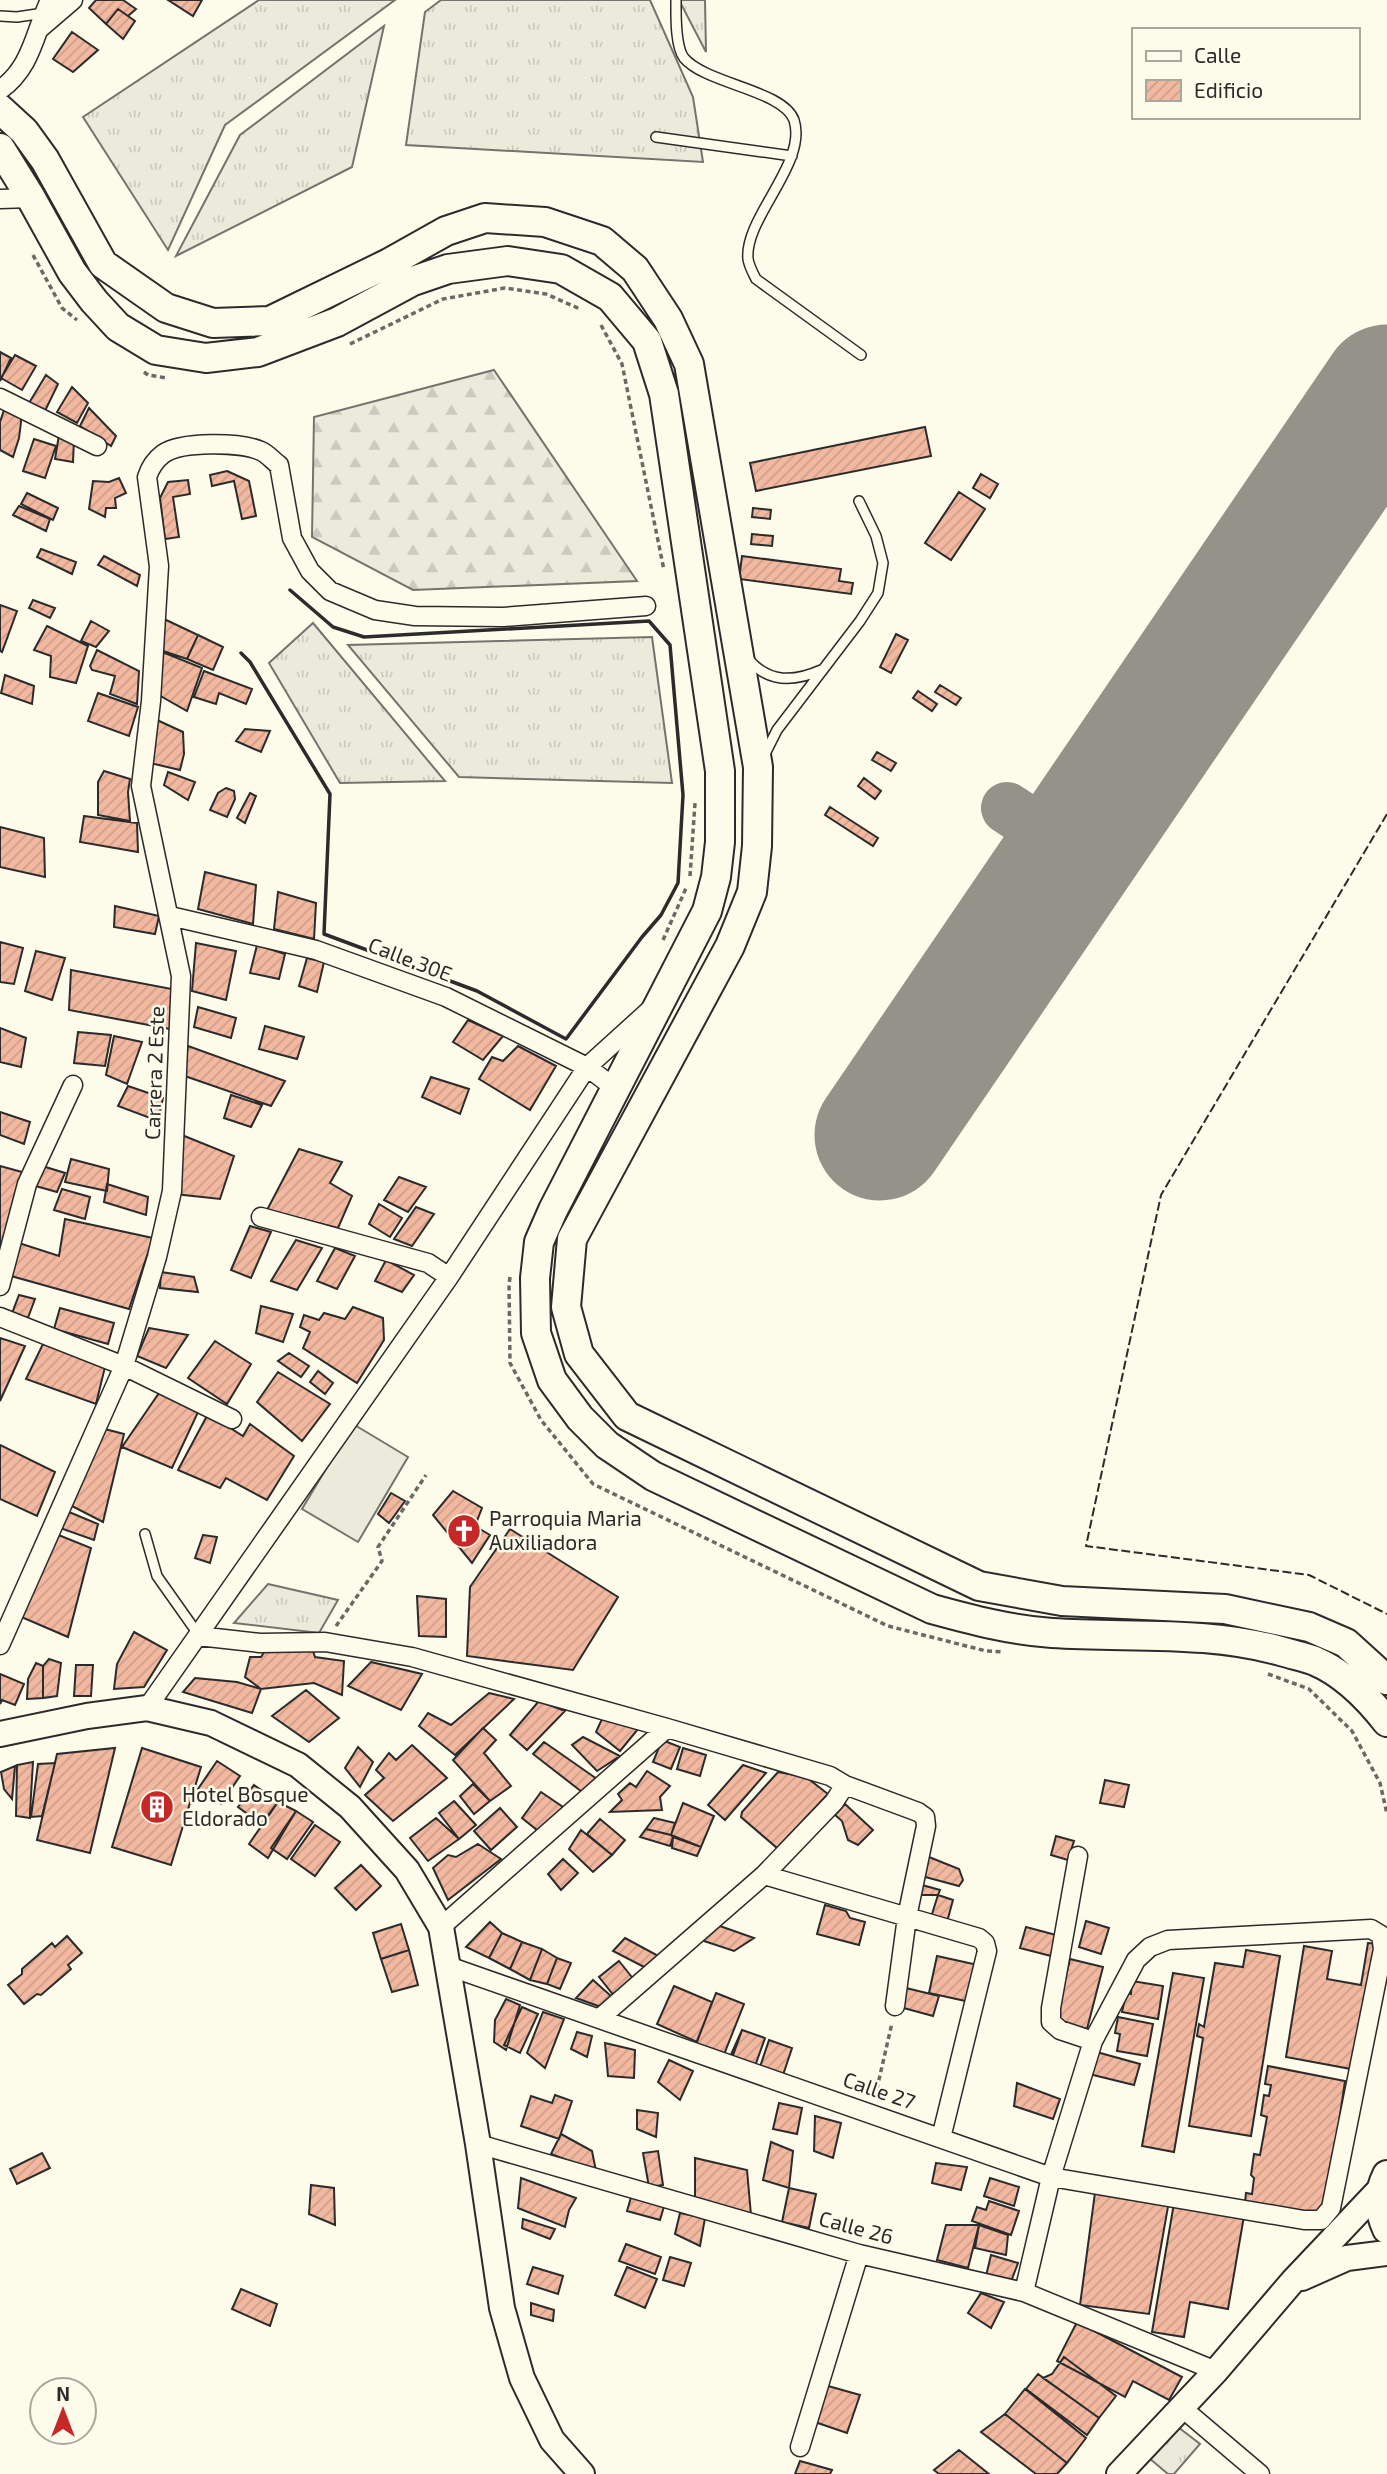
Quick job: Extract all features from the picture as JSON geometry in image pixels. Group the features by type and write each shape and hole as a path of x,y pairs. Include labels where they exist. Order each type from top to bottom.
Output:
{"main road":[{"path":"0,110 24,131 45,160 103,264 166,308 213,323 270,321 389,263 446,231 485,218 545,222 602,241 635,269 668,319 689,364 758,767 757,846 752,892 730,946 572,1239 566,1307 579,1354 627,1416 979,1586 1062,1601 1225,1609 1309,1627 1346,1643 1387,1679"},
{"path":"0,148 32,198 72,272 94,302 118,327 156,349 206,358 258,352 337,322 413,281 448,269 508,261 561,269 610,297 647,341 664,394 720,771 720,842 716,877 707,912 539,1242 535,1278 536,1333 552,1380 580,1418 607,1446 653,1476 932,1609 1014,1629 1051,1633 1229,1639 1273,1649 1316,1661 1350,1683 1387,1722"},
{"path":"0,1734 87,1716 148,1708 211,1723 298,1765 350,1808 407,1870 442,1927 502,2308 522,2378 552,2440 582,2474"},
{"path":"1384,2181 1379,2203 1387,2229"},
{"path":"1119,2474 1216,2371 1384,2181"},
{"path":"1292,2282 1347,2258 1387,2253"}],"street":[{"path":"0,90 15,80 27,60 44,14 73,0"},
{"path":"0,199 32,198"},
{"path":"0,398 97,446"},
{"name":"Carrera 2 Este","path":"0,1645 124,1366 158,1257 172,1191 181,976 141,786 151,701 159,566 147,477 151,467 164,453 190,446 238,445 262,451 279,465 292,538 310,571 330,591 374,610 415,615 503,617 646,607"},
{"name":"Calle 30E","path":"170,916 316,950 446,997 587,1067 616,1090"},
{"path":"148,1708 449,1278 587,1067 662,999"},
{"path":"0,1286 27,1184 73,1085"},
{"path":"261,1217 428,1263 449,1278"},
{"path":"0,1318 124,1366 232,1419"},
{"path":"198,1636 260,1643 325,1642 412,1657 830,1776 845,1785 918,1812 925,1817 926,1826 907,1917 895,2006"},
{"path":"442,1927 667,1728"},
{"path":"600,2018 764,1875 834,1802 845,1785"},
{"path":"1024,2292 1051,2177 1093,2041 1060,2030 1051,2022 1051,2008 1077,1856"},
{"path":"764,1875 979,1938 985,1943 987,1951 941,2138"},
{"name":"Calle 27","path":"448,1966 1051,2177 1304,2220 1321,2220 1331,2208 1383,1949 1381,1935 1371,1929 1168,1940 1150,1947 1136,1960 1093,2041"},
{"name":"Calle 26","path":"478,2144 859,2254 1024,2292 1216,2371"},
{"path":"800,2447 859,2254"},
{"path":"1181,2407 1260,2474"}],"lane":[{"path":"676,0 677,29 683,56 712,75 783,105 793,116 796,130 792,156 751,239 748,260 756,279 861,355"},
{"path":"0,16 17,18 44,14"},
{"path":"656,137 792,156"},
{"path":"758,767 777,730 860,621 878,593 883,563 876,536 859,501"},
{"path":"737,643 759,671 770,677 788,680 823,669"},
{"path":"145,1534 158,1576 192,1623 198,1636"}],"path":[{"path":"325,1642 382,1561 378,1547 426,1475"},
{"path":"872,2113 895,2006"}],"green space":[{"path":"259,0 395,0 225,125 168,250 83,117"},
{"path":"441,0 650,0 693,97 703,162 406,145 425,12"},
{"path":"679,0 705,0 706,52"},
{"path":"384,26 352,167 176,256 240,135"},
{"path":"494,370 637,581 413,590 312,537 314,417"},
{"path":"313,623 445,781 340,783 269,663"},
{"path":"652,637 672,783 459,777 348,645"},
{"path":"353,1424 408,1457 358,1542 302,1509"},
{"path":"268,1584 338,1600 319,1633 234,1623"},
{"path":"1178,2427 1200,2444 1174,2474 1168,2474 1149,2458"}],"building":[{"path":"96,0 123,0 136,9 128,16 118,9 106,24 89,8"},
{"path":"168,0 202,0 193,16"},
{"path":"118,9 135,21 123,39 106,24"},
{"path":"72,32 98,50 73,72 53,59"},
{"path":"0,352 11,358 0,381"},
{"path":"15,355 36,366 22,390 1,378"},
{"path":"46,375 58,384 45,411 29,403"},
{"path":"72,387 88,403 77,423 57,412"},
{"path":"5,407 22,414 13,457 0,450 0,422"},
{"path":"89,408 116,436 111,446 80,426"},
{"path":"925,427 931,456 756,491 750,463"},
{"path":"59,435 74,439 73,462 55,459"},
{"path":"34,439 56,446 45,478 23,471"},
{"path":"227,471 249,481 256,516 242,519 234,481 212,486 210,475"},
{"path":"981,474 998,484 990,498 973,488"},
{"path":"119,478 126,493 115,498 116,508 106,508 105,517 89,509 93,481 109,482"},
{"path":"188,480 190,494 173,497 179,537 165,539 160,498 168,482"},
{"path":"959,492 985,509 951,560 925,543"},
{"path":"27,493 58,508 53,520 21,504"},
{"path":"19,506 50,519 46,531 13,515"},
{"path":"753,508 771,510 770,519 752,517"},
{"path":"752,534 773,536 772,546 751,544"},
{"path":"41,549 76,562 72,574 37,557"},
{"path":"104,556 140,575 137,586 98,565"},
{"path":"742,556 841,569 839,581 853,583 851,594 739,579"},
{"path":"33,600 55,608 50,618 29,608"},
{"path":"0,605 17,611 2,652 0,651"},
{"path":"164,619 198,635 187,659 163,651"},
{"path":"91,621 109,631 96,647 81,641"},
{"path":"47,626 88,646 76,683 50,677 51,656 34,650"},
{"path":"896,634 908,640 891,673 880,667"},
{"path":"198,635 223,647 213,670 187,659"},
{"path":"97,650 139,671 137,704 110,694 115,676 92,670 90,666"},
{"path":"160,651 202,668 187,711 157,694"},
{"path":"204,671 252,689 246,704 219,693 216,704 194,697"},
{"path":"5,675 34,686 32,704 1,693"},
{"path":"940,685 961,698 956,705 935,692"},
{"path":"918,691 937,704 932,711 913,698"},
{"path":"98,693 138,707 129,736 88,721"},
{"path":"157,720 183,732 184,754 180,770 150,763"},
{"path":"245,729 270,731 261,752 236,741"},
{"path":"877,752 896,763 891,771 872,760"},
{"path":"104,771 130,779 130,821 98,815 98,782"},
{"path":"168,772 195,782 188,800 164,785"},
{"path":"864,778 881,791 875,799 858,786"},
{"path":"226,788 234,791 235,799 227,817 210,810 218,793"},
{"path":"250,793 256,796 245,823 237,818"},
{"path":"830,807 878,838 873,846 825,815"},
{"path":"84,816 137,823 138,852 80,842"},
{"path":"0,827 44,838 45,877 0,867"},
{"path":"205,872 256,885 253,924 198,909"},
{"path":"278,892 316,903 314,939 274,929"},
{"path":"115,906 159,916 155,934 114,927"},
{"path":"0,942 23,948 14,984 0,982"},
{"path":"196,943 236,951 226,1000 192,991"},
{"path":"257,945 285,954 279,979 250,973"},
{"path":"36,951 65,958 52,1000 25,991"},
{"path":"307,958 324,962 317,992 299,986"},
{"path":"71,970 172,989 170,1029 69,1010"},
{"path":"198,1007 236,1018 231,1038 194,1027"},
{"path":"468,1020 503,1036 483,1060 453,1042"},
{"path":"265,1026 304,1037 297,1059 259,1049"},
{"path":"0,1028 26,1038 21,1067 0,1062"},
{"path":"78,1032 111,1035 105,1066 74,1063"},
{"path":"114,1036 142,1042 127,1084 106,1075"},
{"path":"188,1046 285,1081 271,1106 182,1075"},
{"path":"518,1046 556,1066 530,1110 479,1079 492,1057 503,1061"},
{"path":"431,1077 469,1089 460,1114 422,1097"},
{"path":"128,1086 163,1098 158,1121 118,1106"},
{"path":"231,1095 262,1105 251,1127 224,1118"},
{"path":"0,1112 30,1122 24,1144 0,1135"},
{"path":"177,1133 234,1156 220,1199 175,1194"},
{"path":"299,1149 342,1162 330,1183 352,1196 338,1228 267,1210"},
{"path":"71,1159 109,1169 107,1191 65,1182"},
{"path":"39,1165 65,1173 57,1192 32,1185"},
{"path":"0,1166 22,1172 0,1259"},
{"path":"399,1177 426,1187 408,1212 384,1200"},
{"path":"107,1184 148,1197 146,1215 104,1202"},
{"path":"62,1189 90,1197 85,1219 54,1210"},
{"path":"379,1204 402,1218 390,1237 369,1224"},
{"path":"416,1207 434,1214 412,1246 394,1239"},
{"path":"65,1219 153,1238 129,1309 11,1276 19,1243 59,1256"},
{"path":"250,1226 271,1232 251,1278 231,1270"},
{"path":"296,1240 322,1248 297,1290 271,1281"},
{"path":"335,1248 355,1256 337,1289 317,1281"},
{"path":"386,1260 414,1275 402,1292 375,1281"},
{"path":"161,1272 194,1277 198,1292 160,1288"},
{"path":"19,1295 35,1299 26,1323 11,1316"},
{"path":"261,1306 293,1314 283,1342 256,1333"},
{"path":"353,1307 383,1318 384,1340 357,1383 303,1348 310,1332 300,1327 304,1315 319,1320 324,1313 345,1319"},
{"path":"60,1308 114,1323 108,1344 54,1329"},
{"path":"149,1328 188,1335 166,1368 137,1356"},
{"path":"0,1338 25,1346 0,1401"},
{"path":"215,1341 251,1364 227,1404 188,1378"},
{"path":"43,1344 105,1367 96,1404 26,1379"},
{"path":"289,1353 309,1366 301,1377 278,1361"},
{"path":"318,1371 333,1383 325,1394 310,1382"},
{"path":"278,1372 330,1404 302,1441 257,1402"},
{"path":"161,1390 199,1410 172,1468 122,1447"},
{"path":"208,1414 243,1436 250,1424 294,1456 267,1500 226,1478 220,1488 178,1470"},
{"path":"101,1428 124,1434 103,1522 66,1503"},
{"path":"0,1445 55,1472 37,1516 0,1499"},
{"name":"Parroquia Maria Auxiliadora","path":"453,1491 482,1508 475,1526 490,1535 472,1563 433,1515"},
{"path":"391,1493 405,1501 389,1523 378,1514"},
{"path":"69,1512 98,1524 94,1540 60,1528"},
{"path":"510,1529 618,1597 573,1670 467,1656 470,1587"},
{"path":"56,1534 91,1548 68,1637 19,1616"},
{"path":"203,1535 217,1537 210,1563 195,1558"},
{"path":"417,1596 446,1599 446,1637 419,1636"},
{"path":"134,1632 167,1650 144,1687 114,1689 117,1664"},
{"path":"266,1649 313,1651 315,1657 344,1661 342,1695 314,1683 261,1689 245,1677 250,1657 261,1657"},
{"path":"49,1659 61,1663 57,1696 43,1698 43,1666"},
{"path":"371,1662 422,1674 401,1710 348,1686"},
{"path":"36,1663 43,1666 43,1698 27,1699 28,1679"},
{"path":"76,1665 93,1665 91,1696 74,1696"},
{"path":"0,1674 24,1684 15,1705 2,1700 0,1704"},
{"path":"195,1678 237,1682 261,1689 252,1713 183,1692"},
{"path":"306,1690 339,1718 309,1742 272,1716"},
{"path":"489,1693 514,1699 455,1755 419,1726 428,1713 451,1725"},
{"path":"539,1701 565,1711 527,1750 510,1735"},
{"path":"602,1719 638,1729 620,1751 596,1732"},
{"path":"483,1728 496,1740 484,1753 511,1786 490,1801 453,1760"},
{"path":"583,1737 620,1756 597,1771 572,1745"},
{"path":"662,1740 680,1747 671,1769 653,1762"},
{"path":"544,1742 597,1779 582,1792 533,1754"},
{"path":"412,1745 447,1778 393,1821 365,1795 384,1778 376,1770 389,1753 396,1760"},
{"path":"358,1747 373,1762 360,1787 345,1768"},
{"path":"115,1748 90,1853 37,1840 57,1754"},
{"name":"Hotel Bosque Eldorado","path":"142,1748 201,1767 171,1865 112,1847"},
{"path":"683,1748 706,1755 700,1776 677,1769"},
{"path":"217,1761 240,1776 221,1804 198,1789"},
{"path":"33,1762 30,1818 16,1816 17,1765"},
{"path":"55,1763 42,1816 31,1817 38,1764"},
{"path":"743,1765 766,1773 725,1820 708,1805"},
{"path":"15,1766 12,1799 4,1789 1,1772"},
{"path":"647,1771 670,1786 660,1797 662,1810 610,1812 622,1800 618,1794 630,1783 636,1787"},
{"path":"778,1772 806,1777 828,1794 777,1848 741,1817 742,1812"},
{"path":"1105,1780 1129,1785 1124,1807 1100,1803"},
{"path":"473,1784 490,1801 474,1814 460,1796"},
{"path":"254,1785 278,1802 261,1824 238,1807"},
{"path":"541,1792 563,1807 542,1834 522,1818"},
{"path":"454,1801 476,1825 459,1839 439,1813"},
{"path":"278,1802 296,1811 268,1858 249,1844"},
{"path":"683,1803 714,1816 701,1847 671,1835"},
{"path":"845,1804 873,1830 858,1845 848,1840 842,1821 835,1815"},
{"path":"500,1808 517,1827 491,1850 474,1831"},
{"path":"296,1811 313,1822 287,1859 271,1848"},
{"path":"436,1818 459,1839 428,1861 410,1838"},
{"path":"654,1818 675,1823 671,1835 646,1829"},
{"path":"600,1819 625,1840 612,1855 587,1834"},
{"path":"315,1825 340,1842 315,1876 291,1859"},
{"path":"646,1829 671,1835 673,1837 670,1846 640,1837"},
{"path":"581,1830 612,1855 593,1872 569,1849"},
{"path":"1056,1836 1074,1841 1068,1860 1051,1855"},
{"path":"673,1837 701,1847 697,1856 672,1848"},
{"path":"478,1844 501,1859 448,1900 433,1868 448,1855 456,1857"},
{"path":"924,1855 959,1869 963,1880 959,1886 925,1877 921,1864"},
{"path":"563,1859 578,1873 561,1890 548,1874"},
{"path":"361,1865 381,1886 356,1910 335,1888"},
{"path":"922,1885 940,1890 938,1895 919,1895"},
{"path":"938,1895 953,1900 947,1922 931,1917"},
{"path":"825,1905 846,1911 850,1918 865,1922 859,1945 817,1934"},
{"path":"1086,1921 1109,1928 1101,1954 1079,1947"},
{"path":"490,1922 502,1933 489,1958 466,1947"},
{"path":"401,1924 409,1950 381,1959 373,1933"},
{"path":"717,1925 754,1938 734,1951 701,1940"},
{"path":"1026,1927 1056,1935 1051,1956 1020,1948"},
{"path":"502,1933 522,1942 510,1969 489,1958"},
{"path":"67,1936 82,1953 68,1965 71,1969 41,1995 37,1994 24,2004 8,1985 52,1943 55,1947"},
{"path":"625,1938 664,1959 648,1969 613,1951"},
{"path":"522,1942 542,1949 530,1980 510,1969"},
{"path":"1368,1943 1378,1944 1351,2069 1286,2057 1304,1946 1332,1951 1327,1979 1361,1985"},
{"path":"542,1949 557,1958 547,1984 530,1980"},
{"path":"409,1950 418,1985 392,1992 381,1959"},
{"path":"1246,1950 1280,1956 1251,2136 1189,2126 1203,2038 1197,2036 1199,2024 1204,2027 1215,1963 1243,1967"},
{"path":"937,1956 978,1965 970,2002 929,1993"},
{"path":"557,1958 571,1963 560,1989 547,1984"},
{"path":"1070,1959 1103,1967 1087,2029 1055,2021"},
{"path":"619,1961 635,1981 615,1997 599,1977"},
{"path":"1173,1973 1204,1978 1174,2152 1142,2146"},
{"path":"593,1980 611,1996 601,2007 576,1998"},
{"path":"1132,1981 1163,1986 1158,2019 1122,2012 1126,1993 1131,1994"},
{"path":"674,1986 712,2002 697,2042 657,2024"},
{"path":"906,1988 939,1996 933,2016 900,2007"},
{"path":"716,1993 744,2004 723,2057 695,2046"},
{"path":"506,1999 520,2005 506,2050 494,2042 495,2020"},
{"path":"522,2007 538,2014 520,2053 504,2045"},
{"path":"543,2012 564,2019 545,2068 527,2053"},
{"path":"1118,2017 1153,2024 1147,2056 1117,2051 1120,2034 1115,2033"},
{"path":"742,2030 765,2038 754,2069 729,2059"},
{"path":"742,2030 765,2038 754,2069 731,2061"},
{"path":"577,2032 592,2036 587,2057 571,2049"},
{"path":"769,2040 792,2048 782,2078 759,2070"},
{"path":"605,2043 635,2050 634,2078 608,2076"},
{"path":"1093,2051 1140,2064 1134,2085 1089,2074"},
{"path":"669,2060 693,2071 680,2100 658,2082"},
{"path":"1268,2066 1345,2081 1328,2198 1317,2213 1245,2202 1246,2193 1252,2194 1254,2154 1260,2155 1267,2117 1261,2115 1264,2095 1269,2096 1271,2085 1265,2084"},
{"path":"1017,2083 1060,2099 1053,2119 1014,2106"},
{"path":"555,2095 572,2101 559,2139 521,2126 531,2096 552,2103"},
{"path":"779,2103 802,2108 797,2134 773,2129"},
{"path":"637,2110 658,2113 656,2137 637,2129"},
{"path":"815,2116 841,2123 833,2158 814,2151"},
{"path":"561,2134 592,2151 596,2171 551,2154"},
{"path":"771,2142 793,2151 789,2188 763,2180"},
{"path":"658,2151 663,2185 649,2187 643,2153"},
{"path":"42,2153 50,2168 17,2184 10,2169"},
{"path":"695,2158 747,2170 751,2215 695,2199"},
{"path":"936,2163 967,2167 961,2190 932,2183"},
{"path":"521,2178 576,2198 569,2210 565,2227 518,2208"},
{"path":"990,2178 1019,2187 1014,2206 984,2196"},
{"path":"311,2185 334,2188 335,2225 309,2214"},
{"path":"1096,2185 1169,2201 1149,2314 1080,2305"},
{"path":"789,2188 816,2194 809,2228 782,2222"},
{"path":"632,2194 665,2203 660,2220 627,2211"},
{"path":"989,2201 1019,2211 1011,2235 972,2221 977,2207 986,2210"},
{"path":"1174,2203 1244,2216 1228,2309 1190,2302 1184,2337 1152,2332"},
{"path":"680,2213 705,2218 700,2246 675,2234"},
{"path":"523,2219 555,2229 550,2239 522,2228"},
{"path":"946,2225 979,2225 968,2268 937,2260"},
{"path":"979,2225 1008,2235 1006,2255 975,2248"},
{"path":"626,2244 661,2257 655,2274 619,2261"},
{"path":"991,2255 1018,2263 1009,2287 985,2280"},
{"path":"670,2257 691,2263 684,2286 663,2280"},
{"path":"533,2267 563,2276 558,2294 527,2284"},
{"path":"627,2267 657,2279 645,2308 615,2295"},
{"path":"241,2289 277,2304 270,2326 232,2309"},
{"path":"981,2293 1004,2302 991,2328 968,2313"},
{"path":"531,2303 554,2310 553,2321 531,2315"},
{"path":"1077,2322 1182,2377 1169,2400 1133,2381 1125,2397 1057,2361"},
{"path":"1064,2357 1116,2396 1099,2418 1043,2378 1052,2374"},
{"path":"1038,2374 1099,2418 1087,2435 1026,2389"},
{"path":"821,2384 860,2395 847,2433 812,2421"},
{"path":"1025,2389 1086,2438 1067,2463 1005,2414"},
{"path":"1005,2414 1067,2463 1057,2474 1036,2474 981,2432"},
{"path":"959,2450 989,2474 939,2474 934,2470"},
{"path":"800,2461 832,2470 830,2474 795,2474"}],"taxiway":[{"path":"1007,808 1073,851"}],"runway":[{"path":"880,1135 1387,390"}],"fence":[{"path":"1387,814 1161,1195 1086,1546 1309,1575 1387,1614"}],"wall":[{"path":"241,653 250,662 330,794 324,934 477,991 566,1039 661,915 678,883 683,795 670,645 649,621 364,637 333,627 290,590"}],"place":[{"name":"Parroquia Maria Auxiliadora","path":"464,1531"},
{"name":"Hotel Bosque Eldorado","path":"157,1807"}]}
